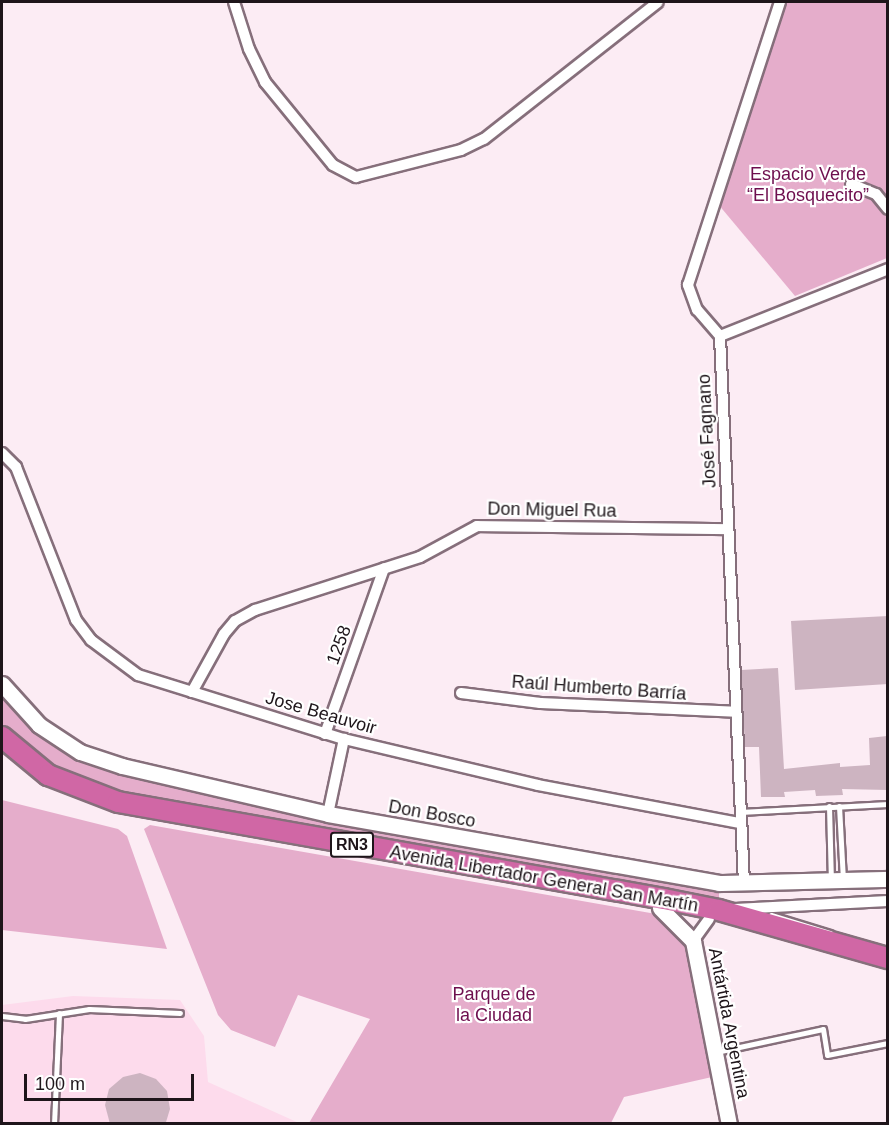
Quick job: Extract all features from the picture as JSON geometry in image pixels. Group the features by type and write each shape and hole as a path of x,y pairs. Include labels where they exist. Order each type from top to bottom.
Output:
{"highway":[{"name":"Avenida Libertador General San Martín","path":"2,737 48,775 118,802 714,915 843,944 888,958"},
{"name":"Avenida Libertador General San Martín","path":"2,751 38,782 64,796 128,814 430,871 714,915 888,968"}],"main road":[{"name":"Don Bosco","path":"2,684 39,725 80,752 122,766 328,814 719,883 888,879"},
{"name":"Antártida Argentina","path":"660,908 693,941 729,1124"}],"street":[{"path":"234,2 249,49 266,82 333,165 356,177 461,150 484,139 658,2"},
{"path":"780,2 690,272 688,285 697,310 720,336 888,269"},
{"path":"851,184 876,194 888,209"},
{"name":"José Fagnano","path":"720,336 744,884"},
{"name":"Jose Beauvoir","path":"2,453 16,467 64,596 91,640 138,675 325,734 538,785 740,817"},
{"name":"Don Miguel Rua","path":"192,692 224,634 235,621 255,610 420,557 477,526 728,529"},
{"name":"1258","path":"325,734 384,568"},
{"name":"Raúl Humberto Barría","path":"462,693 540,703 736,712"},
{"path":"328,814 344,739"},
{"path":"693,941 714,915 888,901"}],"lane":[{"path":"740,817 840,806 888,804"},
{"path":"837,881 840,806"},
{"path":"829,807 837,881"},
{"path":"2,1016 25,1019 89,1009 180,1013"},
{"path":"54,1124 59,1013"},
{"path":"715,1052 823,1029 827,1055 888,1043"}],"shaded area":[{"path":"73,996 180,1000 204,1036 208,1082 299,1123 2,1123 2,1005"}],"green space":[{"name":"Espacio Verde “El Bosquecito”","path":"787,2 887,2 887,258 795,296 718,204 777,21"},
{"path":"2,684 39,725 122,766 719,883 719,910 98,796 2,737"},
{"path":"2,800 118,829 127,836 167,949 2,930"},
{"name":"Parque de la Ciudad","path":"150,825 656,914 686,943 712,1077 624,1097 611,1123 309,1123 370,1019 298,995 275,1047 231,1030 218,1015 144,829"}],"building":[{"path":"888,616 888,684 795,690 791,621"},
{"path":"778,668 784,769 840,763 840,767 870,765 869,738 887,736 888,790 842,789 843,795 816,796 815,790 784,792 785,797 761,797 759,747 745,747 741,670"},
{"path":"140,1073 156,1079 167,1091 170,1109 166,1122 110,1124 105,1105 109,1089 123,1077"}]}
